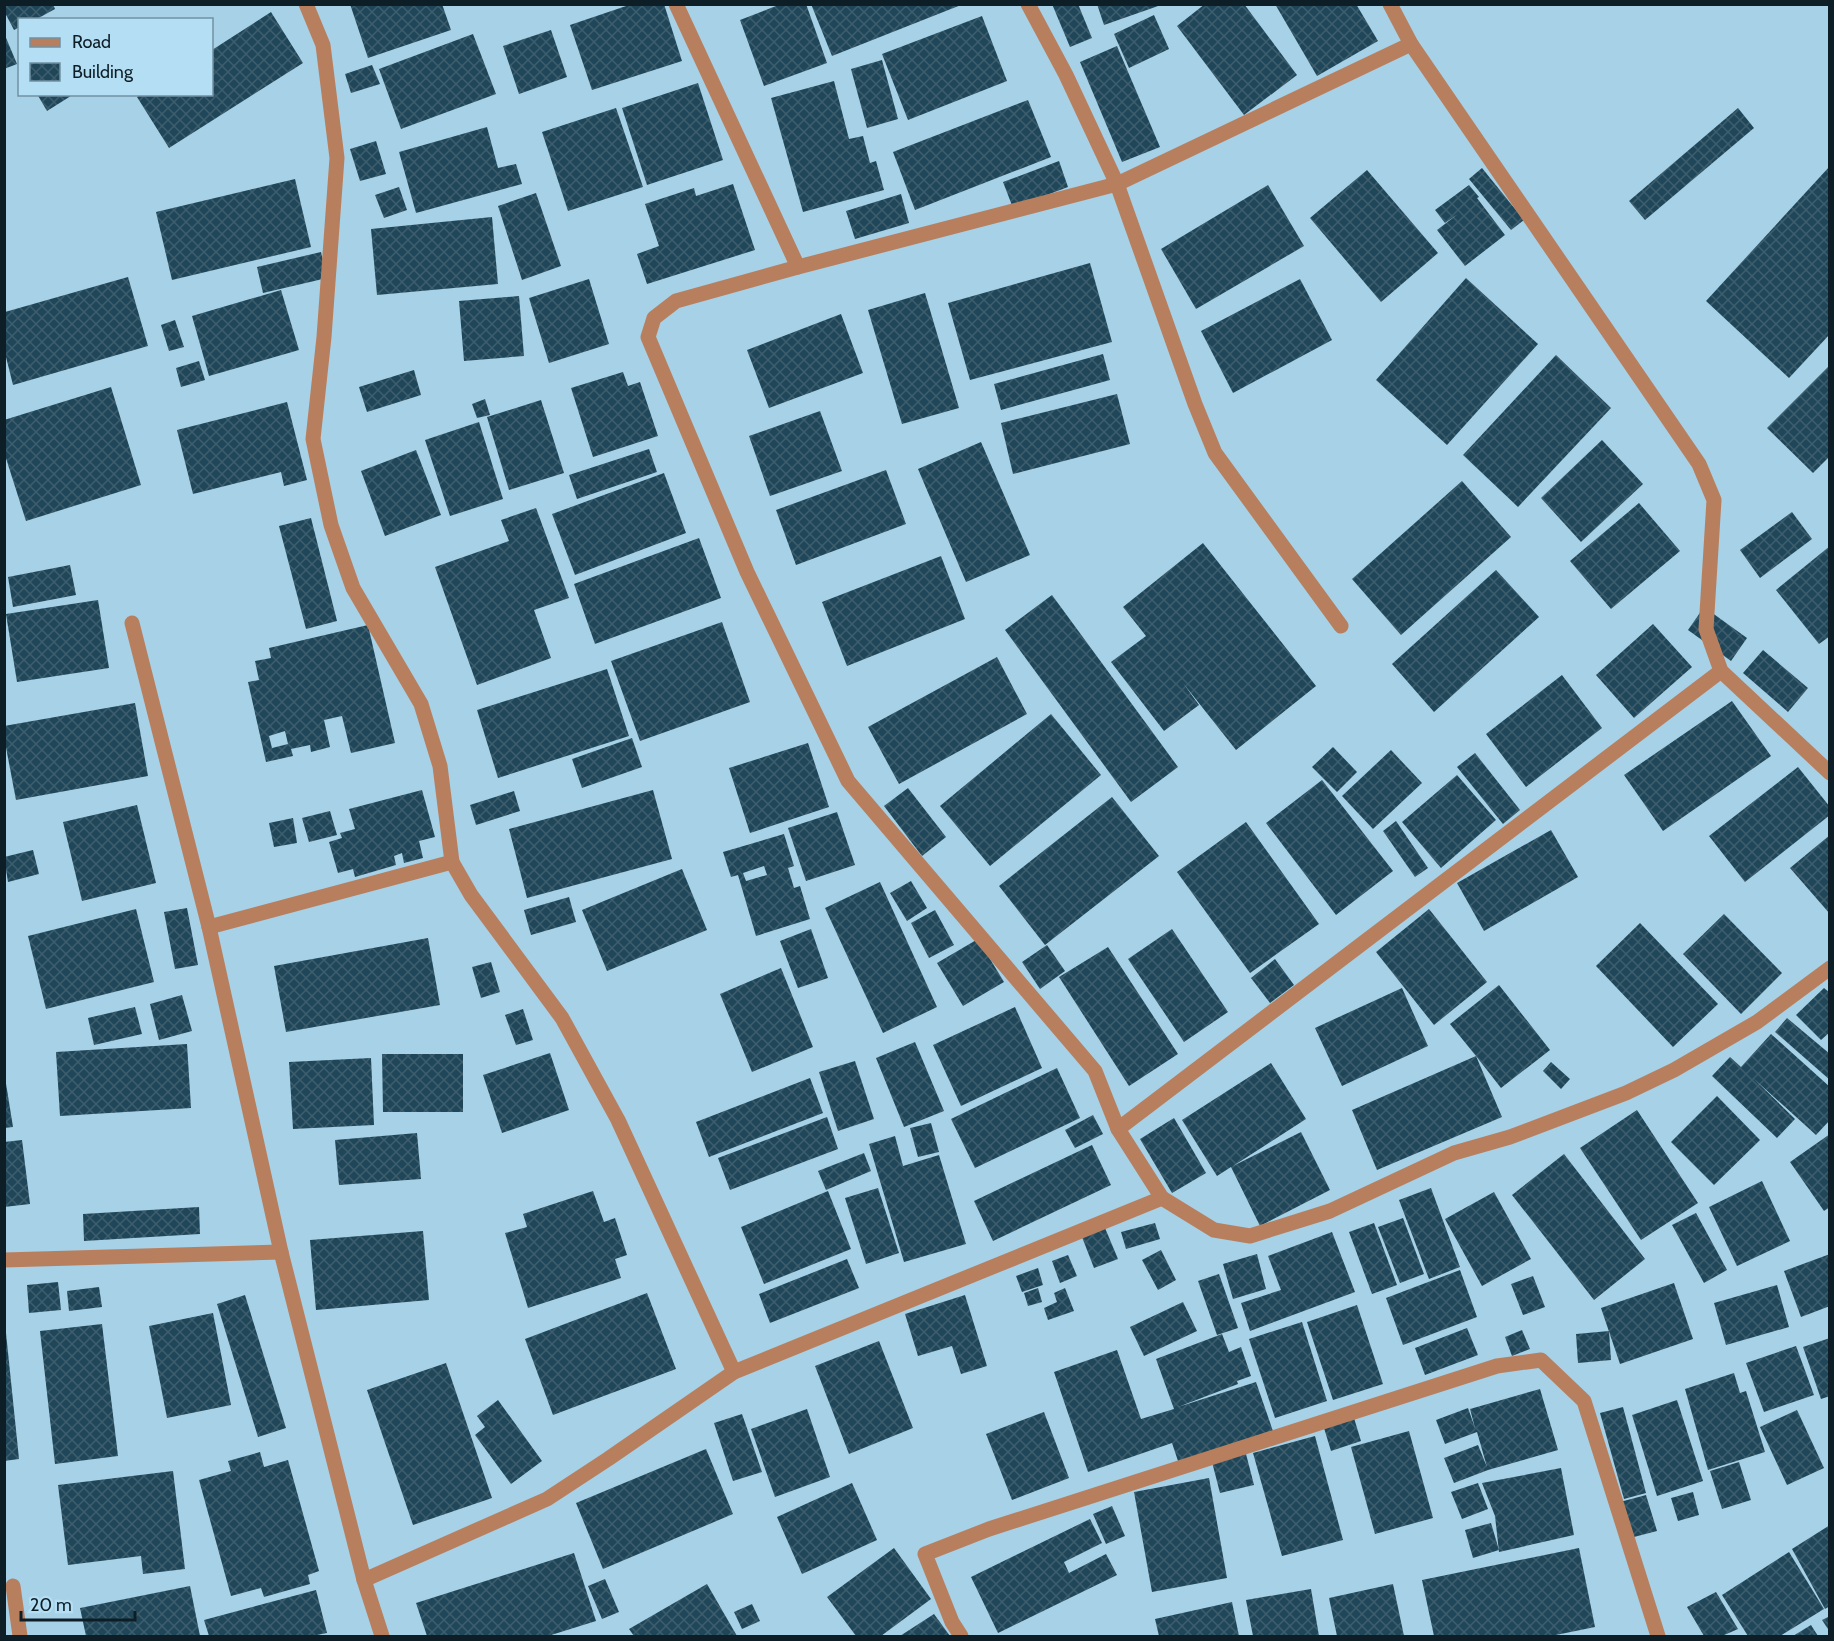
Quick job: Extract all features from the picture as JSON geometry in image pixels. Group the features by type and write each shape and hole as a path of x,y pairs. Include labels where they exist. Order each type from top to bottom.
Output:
{"street":[{"path":"306,4 323,45 337,158 324,337 313,439 331,525 353,588 422,704 440,766 452,862 471,895 562,1018 618,1120 734,1372"},
{"path":"676,4 798,267"},
{"path":"1028,4 1066,75 1117,184 1195,404 1215,453 1341,626"},
{"path":"1390,4 1411,44 1700,464 1714,500 1706,629 1721,671 1830,773"},
{"path":"1411,44 1117,184 676,301 654,318 648,336 747,572 848,781 1095,1071 1118,1129 1162,1198 1214,1230 1250,1236 1330,1211 1454,1153 1510,1137 1626,1093 1674,1070 1757,1022 1830,968"},
{"path":"132,623 209,927 281,1252 364,1580 382,1636"},
{"path":"1118,1129 1721,671"},
{"path":"209,927 452,862"},
{"path":"364,1580 547,1498 609,1459 734,1372 1162,1198"},
{"path":"4,1260 281,1252"},
{"path":"961,1636 952,1622 925,1554 989,1529 1497,1366 1541,1360 1584,1401 1658,1636"},
{"path":"13,1586 20,1636"}],"building":[{"path":"10,4 53,4 55,9 39,18 18,18 18,28 14,30 4,7"},
{"path":"350,4 442,4 451,30 368,58"},
{"path":"632,4 664,4 682,61 592,90 570,25"},
{"path":"781,4 806,4 827,63 764,86 740,20"},
{"path":"811,4 961,4 961,5 832,56"},
{"path":"1052,4 1078,4 1092,38 1070,47"},
{"path":"1097,4 1161,4 1161,5 1104,25"},
{"path":"1205,4 1244,4 1297,75 1244,115 1177,26"},
{"path":"1275,4 1356,4 1378,41 1317,76"},
{"path":"271,12 303,63 169,148 137,97 213,96 213,49"},
{"path":"1154,15 1169,49 1129,68 1114,34"},
{"path":"982,16 1007,81 908,120 882,54"},
{"path":"551,30 567,77 519,94 503,46"},
{"path":"4,33 17,64 4,69"},
{"path":"473,34 496,94 401,129 379,69"},
{"path":"1117,46 1160,147 1122,162 1080,62"},
{"path":"882,60 898,119 867,128 851,69"},
{"path":"372,65 380,84 351,93 345,74"},
{"path":"834,81 849,139 863,136 870,163 876,161 884,190 803,212 771,98"},
{"path":"698,83 723,160 647,185 622,108"},
{"path":"38,96 71,96 47,111"},
{"path":"1028,100 1051,157 915,210 893,152"},
{"path":"616,108 643,187 568,211 542,132"},
{"path":"1738,108 1754,128 1645,220 1629,201"},
{"path":"487,127 498,168 516,164 522,184 416,213 399,152"},
{"path":"376,141 386,174 360,181 350,149"},
{"path":"1059,161 1068,187 1013,208 1003,182"},
{"path":"1830,166 1830,334 1789,378 1706,301"},
{"path":"1482,168 1524,220 1511,230 1469,179"},
{"path":"1367,170 1438,253 1381,302 1310,218"},
{"path":"295,179 311,247 172,280 156,212"},
{"path":"733,184 755,250 647,284 637,254 659,246 645,204 694,188 696,196"},
{"path":"1268,185 1304,246 1196,309 1161,249"},
{"path":"1469,185 1505,235 1465,266 1437,230 1458,214 1445,223 1435,210"},
{"path":"399,187 407,210 384,218 375,195"},
{"path":"536,193 561,266 522,280 498,206"},
{"path":"901,194 909,223 855,239 846,211"},
{"path":"492,217 498,284 377,295 371,229"},
{"path":"321,252 327,278 263,293 257,267"},
{"path":"1090,263 1112,342 970,380 948,303"},
{"path":"128,277 148,346 13,385 5,353 5,312"},
{"path":"1466,278 1538,344 1447,445 1376,380"},
{"path":"589,279 609,344 549,363 529,298"},
{"path":"1300,279 1332,340 1233,393 1201,331"},
{"path":"281,290 299,350 209,376 192,316"},
{"path":"925,293 959,408 902,424 868,310"},
{"path":"519,296 524,356 464,361 459,301"},
{"path":"841,314 863,373 769,408 747,350"},
{"path":"175,320 184,347 169,351 161,325"},
{"path":"1103,354 1110,380 1001,410 994,384"},
{"path":"1556,355 1611,408 1518,507 1463,455"},
{"path":"199,361 205,380 181,387 176,368"},
{"path":"1830,365 1830,456 1813,473 1767,428"},
{"path":"414,370 421,395 367,412 359,387"},
{"path":"623,372 628,386 640,382 658,436 593,457 571,388"},
{"path":"111,387 141,485 26,521 4,452 4,420"},
{"path":"1117,394 1130,444 1013,474 1001,423"},
{"path":"485,399 490,415 477,418 472,404"},
{"path":"541,400 564,473 509,490 487,417"},
{"path":"287,402 307,480 284,486 281,472 193,494 177,430"},
{"path":"820,411 842,471 770,496 749,436"},
{"path":"479,422 503,499 450,516 425,440"},
{"path":"1602,440 1643,484 1581,542 1541,498"},
{"path":"981,442 1030,555 966,582 918,469"},
{"path":"649,449 657,472 577,499 569,475"},
{"path":"416,450 441,515 385,536 361,471"},
{"path":"886,470 906,524 796,565 776,510"},
{"path":"664,473 686,533 575,575 552,514"},
{"path":"1462,481 1511,537 1401,635 1352,579"},
{"path":"1639,503 1680,551 1611,609 1570,561"},
{"path":"536,508 569,598 534,610 551,658 477,685 435,567 509,541 501,520"},
{"path":"1792,512 1812,539 1760,578 1740,550"},
{"path":"311,518 337,621 306,629 279,526"},
{"path":"699,538 721,598 595,644 574,584"},
{"path":"1203,543 1316,686 1236,750 1183,683 1199,705 1164,731 1111,662 1146,636 1123,607"},
{"path":"1830,546 1830,636 1819,644 1776,590"},
{"path":"941,556 965,619 847,666 822,602"},
{"path":"70,565 76,595 13,607 8,577"},
{"path":"1496,570 1539,617 1434,712 1392,664"},
{"path":"1052,595 1178,767 1131,802 1005,630"},
{"path":"98,600 109,668 17,682 6,614"},
{"path":"1704,607 1747,638 1731,661 1688,630"},
{"path":"722,622 750,702 640,741 611,661"},
{"path":"1653,624 1692,667 1634,718 1596,675"},
{"path":"368,625 395,743 351,753 342,716 324,720 330,747 311,752 310,745 291,749 293,756 266,762 248,682 259,680 255,661 271,658 269,648","holes":["285,731 288,744 272,748 269,736"]},
{"path":"1763,650 1808,688 1788,712 1743,673"},
{"path":"997,657 1027,714 899,784 868,727"},
{"path":"607,669 629,736 498,778 477,710"},
{"path":"1562,675 1602,728 1526,787 1486,734"},
{"path":"1732,701 1771,756 1663,831 1624,775"},
{"path":"135,703 148,776 16,800 4,726"},
{"path":"1051,714 1101,775 990,866 940,806"},
{"path":"632,738 642,767 582,788 572,759"},
{"path":"808,743 829,807 750,833 729,768"},
{"path":"1333,747 1357,772 1337,792 1312,767"},
{"path":"1391,750 1422,783 1373,829 1342,796"},
{"path":"1475,753 1520,810 1503,824 1457,767"},
{"path":"1798,767 1830,807 1830,815 1745,882 1709,836"},
{"path":"1457,775 1496,820 1441,868 1402,822"},
{"path":"1322,780 1393,871 1336,915 1266,823"},
{"path":"908,788 946,837 922,856 884,806"},
{"path":"422,790 435,837 419,841 423,858 404,863 402,853 394,856 396,865 355,877 353,869 338,873 329,842 342,838 340,833 355,829 349,809"},
{"path":"653,790 672,859 527,898 509,829"},
{"path":"514,791 520,811 476,825 470,805"},
{"path":"1112,797 1159,856 1045,945 999,886"},
{"path":"137,805 156,883 82,901 63,822"},
{"path":"330,811 337,835 309,842 302,818"},
{"path":"837,812 855,865 806,881 788,828"},
{"path":"293,818 297,843 274,847 269,823"},
{"path":"1396,821 1428,868 1415,877 1383,831"},
{"path":"1246,822 1319,924 1250,973 1177,872"},
{"path":"1551,830 1578,877 1484,931 1457,883"},
{"path":"784,834 794,866 788,868 794,888 800,886 810,919 756,936 738,875 731,877 723,852","holes":["764,866 767,875 746,881 743,873"]},
{"path":"1830,835 1830,914 1790,868"},
{"path":"33,850 39,874 8,882 4,857"},
{"path":"682,869 707,930 607,971 582,910"},
{"path":"911,881 927,908 907,921 890,893"},
{"path":"880,882 937,1007 883,1033 825,908"},
{"path":"569,897 576,922 531,935 524,910"},
{"path":"187,908 198,965 175,969 164,912"},
{"path":"136,909 154,982 46,1009 28,936"},
{"path":"1429,909 1487,982 1434,1025 1376,952"},
{"path":"935,910 954,945 929,958 911,923"},
{"path":"1724,914 1782,973 1741,1014 1683,954"},
{"path":"1640,923 1718,1004 1673,1047 1596,966"},
{"path":"811,929 828,978 798,988 780,941"},
{"path":"1172,929 1228,1012 1184,1042 1128,959"},
{"path":"428,938 440,1005 286,1032 274,966"},
{"path":"978,939 1004,982 963,1006 937,963"},
{"path":"1047,945 1065,971 1040,989 1022,962"},
{"path":"1108,947 1178,1054 1129,1086 1059,977"},
{"path":"1275,959 1294,985 1270,1003 1251,978"},
{"path":"491,962 500,992 481,998 472,967"},
{"path":"781,968 813,1047 752,1072 720,994"},
{"path":"1499,985 1550,1050 1501,1088 1450,1024"},
{"path":"1402,988 1428,1046 1342,1086 1315,1028"},
{"path":"1824,988 1830,993 1830,1032 1821,1040 1796,1015"},
{"path":"182,995 192,1031 159,1040 150,1004"},
{"path":"135,1007 142,1034 94,1045 88,1018"},
{"path":"1015,1007 1042,1068 961,1106 933,1045"},
{"path":"523,1009 533,1040 516,1045 505,1015"},
{"path":"1787,1018 1830,1054 1830,1080 1775,1032"},
{"path":"1771,1034 1830,1087 1830,1120 1816,1135 1753,1078 1795,1119 1777,1138 1712,1076 1730,1057 1741,1067"},
{"path":"915,1042 944,1111 904,1127 876,1058"},
{"path":"187,1044 191,1108 60,1116 56,1052"},
{"path":"550,1053 569,1110 502,1133 483,1075"},
{"path":"382,1054 463,1054 463,1112 383,1112"},
{"path":"1476,1056 1502,1117 1377,1170 1352,1110"},
{"path":"371,1058 374,1125 293,1129 289,1062"},
{"path":"855,1061 874,1119 838,1131 819,1072"},
{"path":"1551,1062 1570,1079 1561,1089 1543,1071"},
{"path":"1271,1063 1306,1119 1233,1166 1301,1132 1330,1190 1260,1226 1231,1167 1217,1176 1182,1120"},
{"path":"1057,1068 1080,1118 975,1168 951,1119"},
{"path":"4,1071 13,1127 4,1128"},
{"path":"810,1078 823,1113 709,1157 696,1122"},
{"path":"1717,1096 1760,1140 1714,1185 1671,1142"},
{"path":"1637,1110 1698,1203 1641,1240 1580,1148"},
{"path":"1093,1115 1103,1134 1075,1148 1065,1130"},
{"path":"827,1117 838,1149 730,1190 718,1158"},
{"path":"1174,1118 1206,1173 1172,1193 1140,1139"},
{"path":"931,1123 939,1152 918,1157 910,1128"},
{"path":"417,1133 421,1179 339,1185 335,1140"},
{"path":"1830,1134 1830,1207 1824,1211 1790,1162"},
{"path":"895,1136 903,1166 939,1155 966,1244 904,1262 869,1144"},
{"path":"22,1140 30,1204 4,1207 4,1142"},
{"path":"1092,1145 1111,1185 993,1241 974,1201"},
{"path":"864,1153 871,1171 826,1190 818,1171"},
{"path":"1564,1154 1645,1259 1594,1300 1512,1195"},
{"path":"1762,1181 1790,1241 1737,1266 1709,1207"},
{"path":"878,1188 899,1253 866,1264 845,1198"},
{"path":"1431,1188 1460,1267 1429,1279 1399,1200"},
{"path":"593,1191 604,1222 615,1218 627,1255 615,1259 621,1278 528,1308 505,1233 527,1227 523,1214"},
{"path":"828,1191 851,1249 764,1284 741,1227"},
{"path":"1494,1192 1531,1259 1482,1286 1445,1219"},
{"path":"199,1207 200,1234 84,1241 83,1214"},
{"path":"1696,1213 1727,1270 1704,1283 1672,1225"},
{"path":"1403,1218 1424,1274 1400,1283 1378,1227"},
{"path":"1155,1223 1160,1239 1126,1249 1121,1232"},
{"path":"1374,1223 1397,1285 1372,1294 1349,1232"},
{"path":"1105,1228 1118,1259 1094,1268 1082,1237"},
{"path":"423,1231 429,1300 316,1310 310,1240"},
{"path":"1332,1232 1355,1292 1250,1331 1241,1303 1281,1290 1268,1256"},
{"path":"1161,1250 1176,1280 1158,1290 1142,1260"},
{"path":"1257,1254 1266,1289 1233,1299 1223,1264"},
{"path":"1830,1254 1830,1306 1801,1317 1784,1271"},
{"path":"1068,1255 1077,1276 1060,1283 1052,1261"},
{"path":"847,1259 859,1288 770,1323 759,1294"},
{"path":"1038,1268 1043,1285 1022,1292 1016,1276"},
{"path":"1460,1270 1477,1317 1403,1345 1386,1298"},
{"path":"1219,1274 1238,1328 1217,1335 1198,1281"},
{"path":"1533,1276 1545,1307 1523,1315 1511,1284"},
{"path":"58,1282 61,1310 29,1313 27,1285"},
{"path":"1674,1283 1693,1339 1620,1364 1601,1308"},
{"path":"1777,1285 1789,1327 1726,1345 1714,1303"},
{"path":"99,1287 102,1307 69,1311 67,1291"},
{"path":"1038,1288 1042,1302 1028,1306 1024,1293"},
{"path":"1065,1288 1074,1311 1048,1320 1044,1308 1057,1302 1054,1293"},
{"path":"647,1293 676,1369 553,1415 525,1339"},
{"path":"245,1295 286,1428 258,1437 217,1304"},
{"path":"965,1295 987,1366 961,1374 952,1346 918,1356 905,1314"},
{"path":"1183,1302 1197,1331 1144,1356 1130,1327"},
{"path":"1357,1305 1383,1384 1333,1400 1307,1322"},
{"path":"213,1313 231,1405 167,1418 149,1326"},
{"path":"1302,1322 1327,1401 1275,1418 1249,1339"},
{"path":"102,1324 118,1456 55,1464 40,1331"},
{"path":"1467,1328 1478,1355 1425,1375 1415,1348"},
{"path":"1522,1330 1530,1349 1512,1356 1505,1337"},
{"path":"1609,1331 1611,1360 1578,1363 1576,1334"},
{"path":"4,1333 6,1333 19,1459 4,1461"},
{"path":"1222,1334 1229,1352 1241,1347 1251,1376 1237,1381 1238,1384 1178,1407 1256,1382 1274,1434 1179,1464 1172,1443 1088,1472 1054,1372 1117,1350 1141,1419 1174,1409 1156,1359"},
{"path":"1830,1338 1830,1396 1821,1399 1803,1347"},
{"path":"879,1341 913,1428 849,1454 815,1366"},
{"path":"1796,1346 1814,1395 1764,1412 1746,1363"},
{"path":"446,1363 492,1498 413,1525 367,1390"},
{"path":"1734,1373 1740,1393 1746,1391 1765,1452 1708,1470 1685,1389"},
{"path":"1540,1389 1558,1450 1488,1470 1454,1483 1444,1458 1478,1445 1487,1467 1477,1432 1445,1444 1436,1420 1468,1408 1475,1428 1470,1409"},
{"path":"498,1400 542,1461 511,1484 475,1435 485,1427 477,1416"},
{"path":"1677,1400 1703,1481 1657,1496 1632,1415"},
{"path":"1623,1407 1646,1493 1624,1499 1600,1413"},
{"path":"807,1409 830,1477 775,1497 751,1429"},
{"path":"1797,1410 1824,1468 1787,1485 1760,1427"},
{"path":"1044,1412 1069,1478 1012,1500 986,1434"},
{"path":"742,1414 762,1472 733,1481 714,1423"},
{"path":"1354,1418 1361,1441 1331,1451 1324,1428"},
{"path":"1409,1431 1433,1518 1375,1534 1351,1447"},
{"path":"1315,1436 1343,1540 1282,1556 1253,1453"},
{"path":"706,1449 733,1514 603,1569 576,1503"},
{"path":"260,1452 264,1467 288,1460 319,1571 308,1575 310,1584 264,1597 261,1588 231,1596 199,1480 231,1471 228,1461"},
{"path":"1246,1454 1254,1485 1220,1493 1212,1462"},
{"path":"1739,1462 1751,1500 1722,1509 1710,1471"},
{"path":"1561,1468 1574,1535 1499,1552 1495,1516 1482,1483"},
{"path":"173,1471 185,1569 143,1574 141,1556 68,1565 58,1485"},
{"path":"1209,1478 1227,1578 1152,1592 1134,1492"},
{"path":"852,1483 877,1540 802,1574 777,1517"},
{"path":"1478,1483 1488,1509 1462,1519 1451,1492"},
{"path":"1693,1492 1699,1515 1678,1521 1671,1498"},
{"path":"1646,1495 1657,1531 1630,1538 1620,1502"},
{"path":"1112,1506 1125,1536 1106,1544 1093,1514"},
{"path":"1090,1519 1102,1543 1064,1562 1069,1573 1106,1554 1117,1575 998,1633 971,1577"},
{"path":"1491,1523 1499,1550 1473,1558 1465,1530"},
{"path":"1830,1525 1830,1606 1825,1609 1792,1549"},
{"path":"894,1548 931,1599 881,1636 856,1636 827,1597"},
{"path":"1579,1548 1595,1627 1551,1636 1434,1636 1422,1580"},
{"path":"1789,1552 1824,1609 1780,1636 1748,1636 1722,1595"},
{"path":"574,1553 596,1621 548,1636 427,1636 416,1603"},
{"path":"605,1579 619,1612 602,1619 588,1586"},
{"path":"707,1584 737,1636 634,1636 629,1629"},
{"path":"1393,1584 1404,1636 1337,1636 1329,1598"},
{"path":"190,1586 200,1636 86,1636 80,1608"},
{"path":"1311,1589 1319,1636 1253,1636 1246,1600"},
{"path":"316,1590 327,1633 312,1636 209,1636 204,1620"},
{"path":"1716,1592 1738,1629 1722,1636 1704,1636 1687,1607"},
{"path":"1232,1602 1239,1636 1159,1636 1155,1619"},
{"path":"752,1604 760,1621 742,1629 734,1612"},
{"path":"934,1614 950,1636 900,1636"},
{"path":"1830,1616 1830,1632 1822,1620"},
{"path":"1811,1625 1818,1636 1793,1636"}]}
